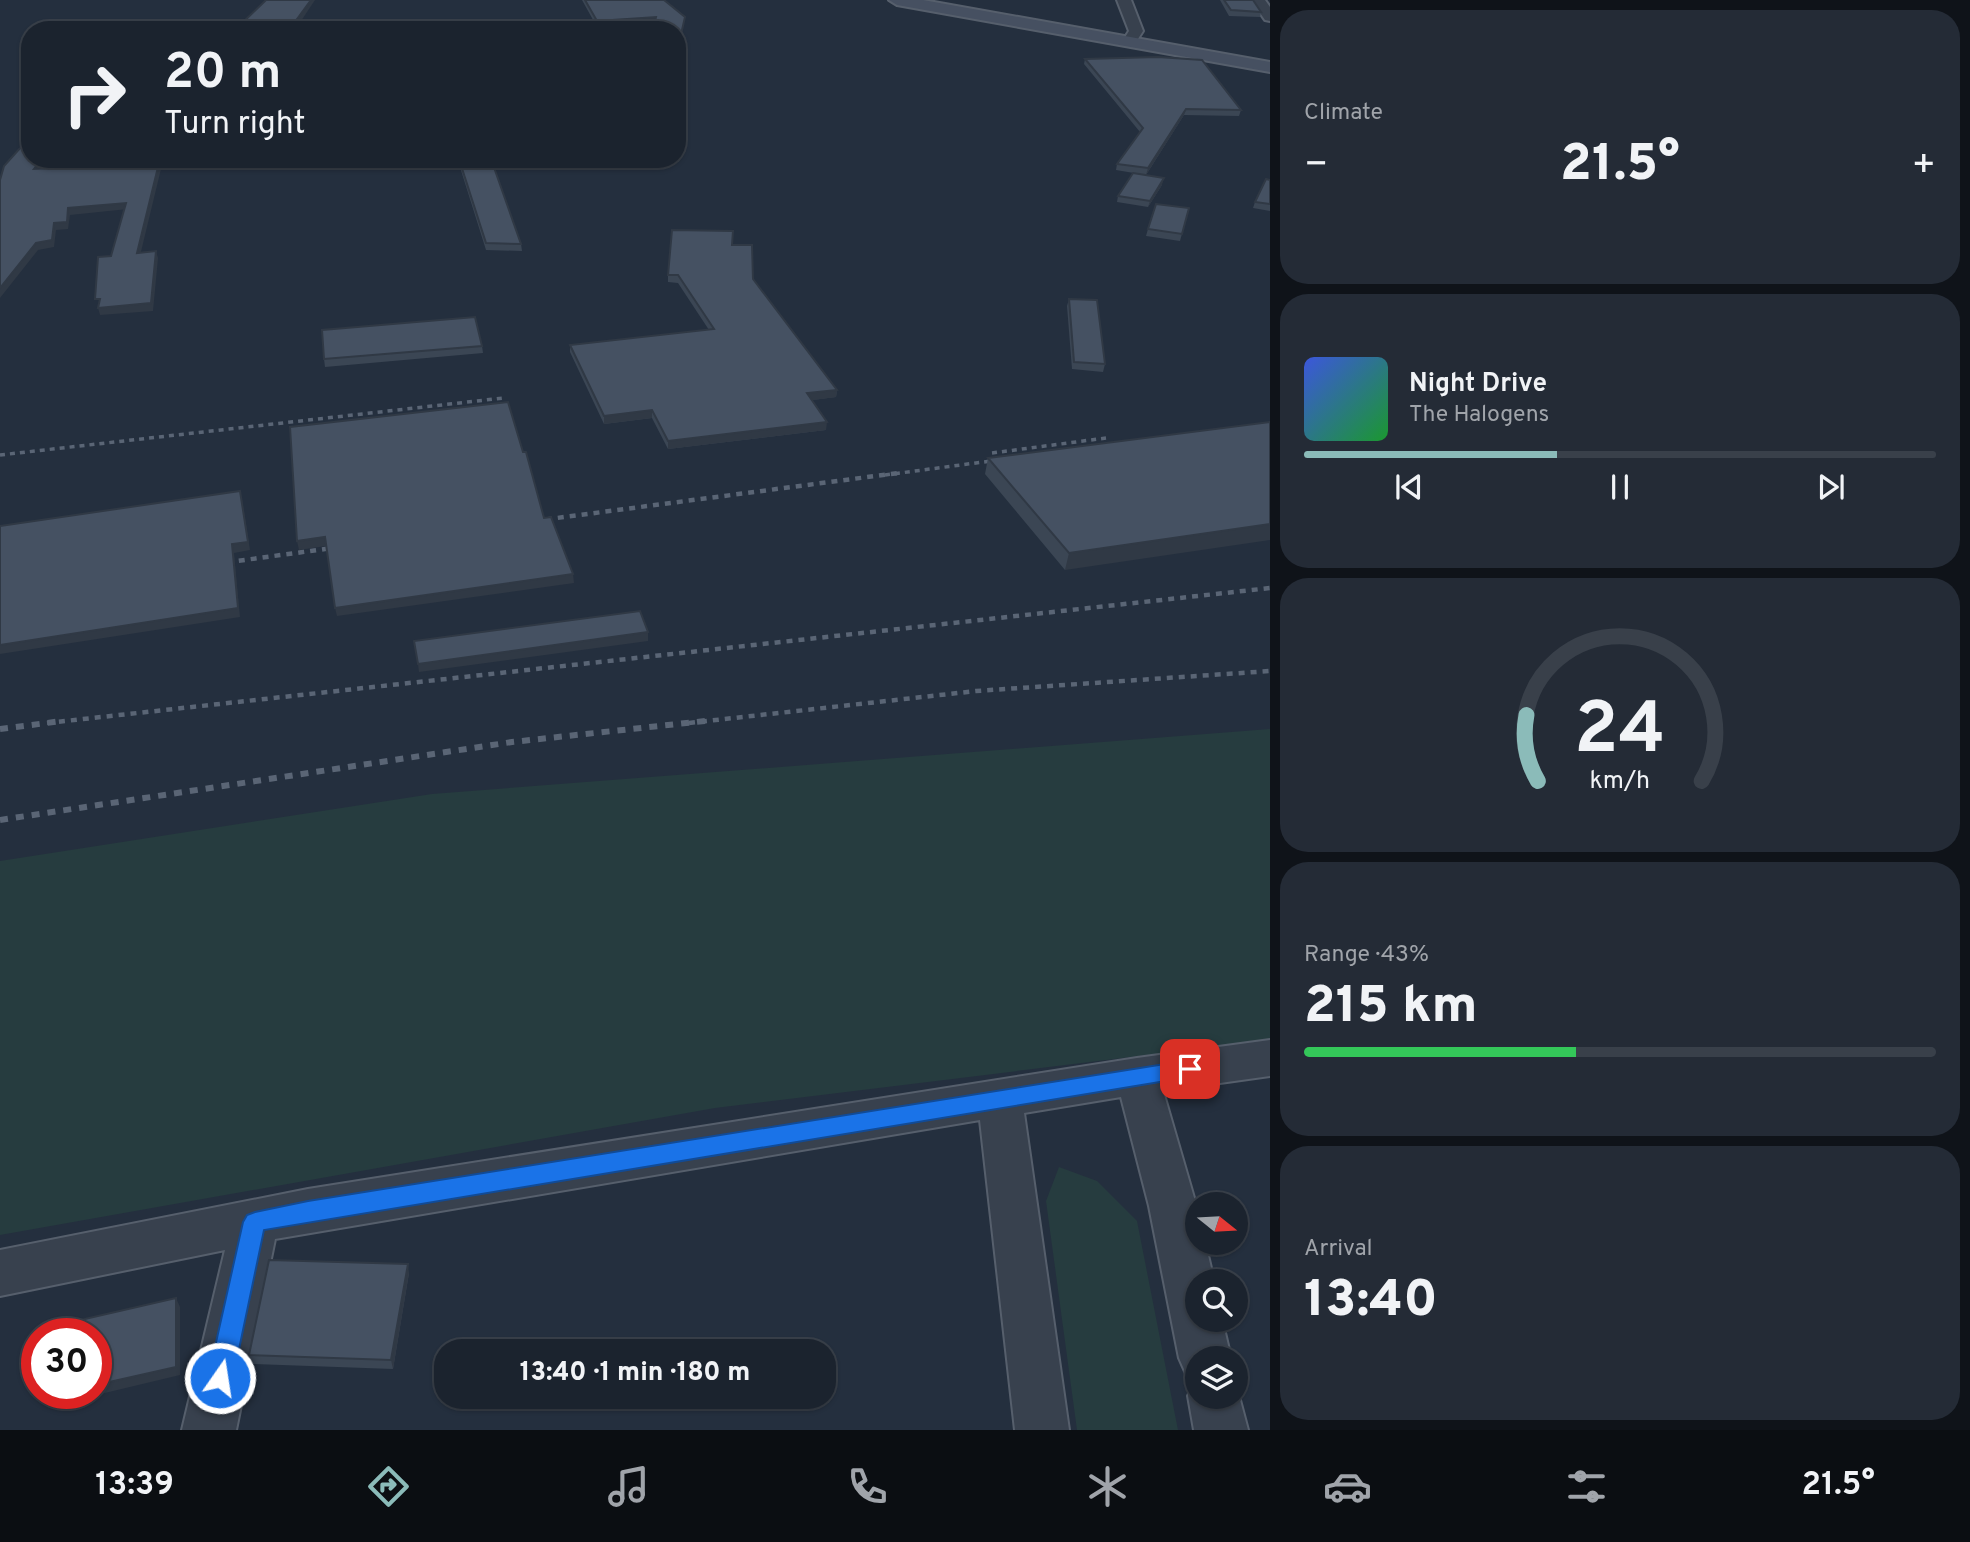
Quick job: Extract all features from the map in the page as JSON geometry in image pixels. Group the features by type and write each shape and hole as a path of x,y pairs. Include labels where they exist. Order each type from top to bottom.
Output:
{"main road":[{"path":"897,0 1270,67"}],"street":[{"path":"1124,0 1136,31 1129,42"},
{"path":"1258,0 1270,17"},
{"path":"0,1273 308,1211 1137,1076 1270,1058"},
{"path":"1137,1076 1173,1206 1186,1269"},
{"path":"1000,1098 1042,1430"},
{"path":"209,1430 255,1222"},
{"path":"1217,1409 1221,1430"}],"green space":[{"path":"1270,729 1270,1040 715,1108 0,1235 0,861 432,794"},
{"path":"1059,1167 1097,1181 1137,1221 1178,1430 1077,1430 1046,1201"}],"building":[{"path":"266,0 311,0 296,21 244,21"},
{"path":"585,0 664,0 685,17 684,21 655,21 656,17 597,21"},
{"path":"1224,0 1253,0 1261,12 1231,10"},
{"path":"1158,57 1202,60 1241,110 1186,109 1148,168 1117,164 1143,128 1085,59"},
{"path":"21,147 21,168 158,168 137,253 156,251 151,303 98,308 100,299 95,299 98,257 111,256 126,203 68,208 67,222 54,223 52,240 36,243 0,288 0,180 4,166"},
{"path":"462,168 494,168 521,244 486,243"},
{"path":"1133,173 1164,178 1150,201 1118,196"},
{"path":"1266,179 1270,180 1270,204 1255,202"},
{"path":"1156,204 1189,208 1182,234 1148,229"},
{"path":"672,230 733,231 732,245 752,245 753,279 837,390 807,393 827,422 668,441 652,410 604,416 570,345 714,329 678,275 668,275"},
{"path":"1069,299 1097,300 1105,364 1074,362"},
{"path":"475,317 482,346 324,359 322,330"},
{"path":"508,402 523,452 526,452 544,518 551,517 573,574 335,608 325,537 297,541 290,427"},
{"path":"1270,422 1270,524 1069,553 988,458"},
{"path":"240,491 248,542 232,544 238,608 0,645 0,526"},
{"path":"640,611 648,632 418,664 414,641"},
{"path":"269,1260 408,1264 391,1360 249,1355"},
{"path":"176,1298 176,1367 112,1381 112,1318 89,1318"}],"railway":[{"path":"0,455 503,398"},
{"path":"992,453 1106,438"},
{"path":"885,475 1006,459"},
{"path":"534,521 898,473"},
{"path":"215,564 347,546"},
{"path":"47,723 1270,588"},
{"path":"689,723 976,691 1270,671"},
{"path":"0,729 62,721"},
{"path":"0,820 512,742 705,721"}],"route":[{"path":"220,1378 255,1222 308,1211 1190,1069"}]}
